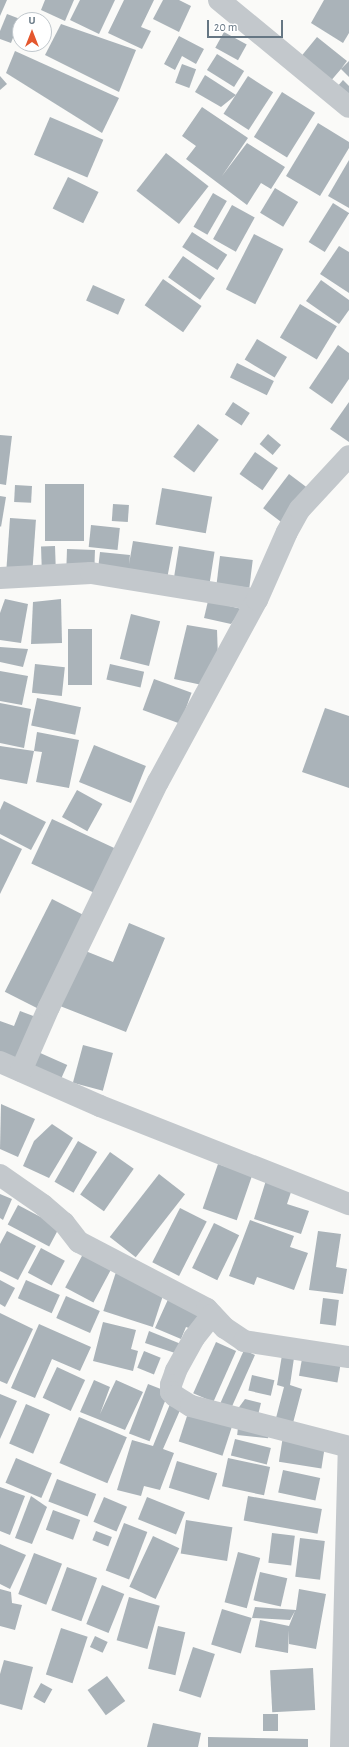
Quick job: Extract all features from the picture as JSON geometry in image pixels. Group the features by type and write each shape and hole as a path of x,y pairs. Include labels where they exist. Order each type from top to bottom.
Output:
{"street":[{"path":"219,0 349,107"},
{"path":"21,1071 49,1007 154,789 257,600 273,559 300,509 349,456"},
{"path":"0,578 91,573 257,600"},
{"path":"0,1062 100,1106 349,1204"},
{"path":"0,1175 64,1223 79,1242 190,1299 244,1341 349,1357"},
{"path":"212,1315 194,1338 176,1371 171,1386 171,1392 175,1396 191,1406 349,1447 341,1747"}],"building":[{"path":"0,0 7,0 0,16"},
{"path":"45,0 74,0 65,21 52,15 52,12 41,10"},
{"path":"80,0 115,0 99,34 70,20"},
{"path":"124,0 154,0 141,27 151,31 142,49 108,33"},
{"path":"163,0 179,0 191,6 179,32 153,19"},
{"path":"324,0 349,0 349,33 343,43 311,23"},
{"path":"7,14 12,16 11,43 0,39 0,31"},
{"path":"61,24 136,50 119,92 45,55 47,52 52,52 52,41"},
{"path":"224,32 247,45 238,60 215,48"},
{"path":"179,36 204,49 196,64 182,56 175,70 164,64"},
{"path":"317,37 347,61 329,83 299,59"},
{"path":"15,52 17,52 119,98 102,133 6,73"},
{"path":"217,54 244,71 234,87 207,70"},
{"path":"349,61 349,77 341,69"},
{"path":"182,64 196,69 189,88 175,83"},
{"path":"205,75 236,95 221,107 195,92"},
{"path":"0,76 7,84 0,90"},
{"path":"248,76 273,92 249,130 223,114"},
{"path":"343,80 349,86 349,98 337,87"},
{"path":"282,92 315,113 287,158 254,137"},
{"path":"202,107 248,138 222,176 247,143 285,167 271,189 261,183 247,205 186,159 196,146 182,136"},
{"path":"50,117 103,140 87,177 34,155"},
{"path":"318,123 349,142 349,148 320,196 286,176"},
{"path":"166,153 209,186 179,224 136,191"},
{"path":"349,160 349,208 328,196"},
{"path":"68,177 99,192 83,223 53,208"},
{"path":"275,188 298,202 283,227 260,213"},
{"path":"213,193 227,201 207,235 194,227"},
{"path":"333,203 349,213 325,252 309,242"},
{"path":"232,205 255,218 236,252 213,239"},
{"path":"192,232 227,255 217,270 182,247"},
{"path":"254,234 283,249 255,304 226,289"},
{"path":"339,246 349,252 349,293 320,274"},
{"path":"183,256 215,278 200,300 168,277"},
{"path":"163,279 202,306 183,332 145,305"},
{"path":"321,280 349,300 349,310 339,324 306,301"},
{"path":"93,285 125,299 118,315 86,301"},
{"path":"300,304 337,326 317,360 280,337"},
{"path":"257,339 287,357 275,378 245,360"},
{"path":"338,345 349,353 349,379 332,404 309,388"},
{"path":"237,363 274,381 267,395 230,377"},
{"path":"233,402 250,413 242,425 225,415"},
{"path":"349,402 349,442 330,429"},
{"path":"198,424 219,440 194,472 173,457"},
{"path":"268,434 281,445 273,455 260,444"},
{"path":"0,435 12,436 6,485 0,484"},
{"path":"255,452 278,468 262,490 240,474"},
{"path":"289,474 309,489 283,523 263,508"},
{"path":"45,484 84,484 84,541 45,541"},
{"path":"15,485 32,486 31,503 14,502"},
{"path":"162,488 212,497 206,533 156,524"},
{"path":"0,496 6,497 1,527 0,526"},
{"path":"113,504 129,505 128,522 112,521"},
{"path":"10,518 36,520 32,572 6,570"},
{"path":"91,525 120,528 118,550 89,547"},
{"path":"133,541 173,547 167,579 98,569 100,552 130,555 129,564"},
{"path":"41,546 55,546 56,569 42,569"},
{"path":"179,546 215,552 209,587 173,582"},
{"path":"67,549 95,550 94,570 66,569"},
{"path":"220,556 253,560 249,588 217,584"},
{"path":"5,599 28,604 21,643 0,640 0,613"},
{"path":"61,599 62,643 31,644 33,602"},
{"path":"208,601 242,609 231,624 204,618"},
{"path":"131,614 160,621 149,666 120,659"},
{"path":"187,625 217,630 218,658 202,685 174,679"},
{"path":"68,629 92,629 92,685 68,685"},
{"path":"0,647 28,649 23,667 0,662"},
{"path":"35,664 65,667 62,696 32,693"},
{"path":"110,664 144,672 141,687 106,680"},
{"path":"0,671 28,676 22,705 0,701"},
{"path":"154,679 192,693 180,724 143,710"},
{"path":"37,698 81,707 75,735 31,725"},
{"path":"0,703 31,709 24,748 0,743"},
{"path":"325,708 349,716 349,788 302,772"},
{"path":"37,732 79,740 69,788 36,782 42,752 34,751"},
{"path":"94,745 146,766 131,803 79,782"},
{"path":"0,746 34,751 27,784 0,779"},
{"path":"77,790 102,804 87,831 62,817"},
{"path":"4,801 46,822 31,850 0,834 0,810"},
{"path":"52,819 116,849 96,893 31,863"},
{"path":"0,838 22,849 0,894"},
{"path":"52,899 84,915 37,1008 5,992"},
{"path":"129,923 165,938 126,1032 60,1006 83,950 113,962"},
{"path":"20,1011 36,1017 18,1063 0,1057 0,1021 14,1026"},
{"path":"83,1045 113,1053 103,1091 73,1083"},
{"path":"38,1052 67,1065 60,1082 30,1069"},
{"path":"1,1104 35,1119 18,1157 0,1149"},
{"path":"52,1124 73,1138 49,1178 23,1166 34,1141"},
{"path":"78,1141 97,1152 74,1193 54,1182"},
{"path":"110,1152 134,1169 104,1211 80,1195"},
{"path":"218,1164 252,1176 237,1220 203,1208"},
{"path":"159,1174 185,1194 136,1257 110,1237"},
{"path":"268,1174 292,1189 287,1204 309,1211 301,1234 254,1219"},
{"path":"0,1194 12,1199 3,1220 0,1218"},
{"path":"18,1205 59,1227 49,1246 8,1224"},
{"path":"180,1208 207,1222 179,1276 152,1262"},
{"path":"250,1220 294,1236 290,1247 308,1253 294,1290 257,1277 254,1285 229,1276"},
{"path":"214,1223 239,1235 217,1280 192,1268"},
{"path":"7,1231 36,1246 18,1280 0,1271 0,1244"},
{"path":"318,1231 341,1234 336,1267 347,1269 343,1294 309,1290"},
{"path":"41,1248 65,1261 52,1285 28,1273"},
{"path":"83,1254 111,1269 93,1303 65,1288"},
{"path":"116,1272 165,1288 153,1327 103,1311"},
{"path":"0,1280 15,1288 5,1307 0,1304"},
{"path":"26,1280 60,1295 52,1313 18,1298"},
{"path":"170,1295 203,1310 194,1330 186,1327 181,1339 155,1328"},
{"path":"66,1296 100,1311 90,1333 56,1318"},
{"path":"323,1298 339,1300 336,1326 320,1324"},
{"path":"0,1313 33,1329 7,1384 0,1381"},
{"path":"103,1322 136,1330 131,1349 138,1351 133,1371 93,1361"},
{"path":"39,1324 91,1347 80,1371 52,1359 35,1398 11,1388"},
{"path":"149,1331 181,1344 178,1354 145,1343"},
{"path":"216,1342 236,1351 213,1402 193,1393"},
{"path":"244,1350 255,1355 231,1408 220,1403"},
{"path":"144,1351 161,1358 154,1374 137,1368"},
{"path":"303,1353 341,1360 337,1382 299,1376"},
{"path":"282,1355 294,1358 290,1385 302,1389 293,1423 276,1418 284,1387 277,1385"},
{"path":"57,1367 85,1380 71,1411 43,1398"},
{"path":"252,1375 274,1380 271,1396 248,1391"},
{"path":"94,1380 110,1387 100,1414 116,1380 143,1392 125,1430 80,1412"},
{"path":"148,1384 169,1392 150,1441 129,1433"},
{"path":"0,1394 17,1401 0,1439"},
{"path":"245,1399 261,1403 258,1415 237,1410"},
{"path":"26,1404 50,1414 33,1454 9,1444"},
{"path":"170,1404 181,1408 163,1449 174,1453 160,1490 144,1486 141,1496 117,1490 132,1440 153,1446"},
{"path":"188,1413 232,1427 222,1456 179,1442"},
{"path":"79,1417 127,1437 107,1483 59,1463"},
{"path":"238,1427 269,1430 268,1438 237,1435"},
{"path":"283,1436 325,1443 321,1468 279,1462"},
{"path":"235,1439 271,1448 267,1464 231,1455"},
{"path":"16,1458 52,1473 41,1498 5,1483"},
{"path":"228,1458 270,1467 264,1495 222,1486"},
{"path":"177,1461 217,1473 209,1500 169,1488"},
{"path":"283,1470 320,1478 315,1500 278,1492"},
{"path":"57,1479 96,1494 88,1516 48,1501"},
{"path":"0,1487 25,1496 10,1535 0,1531"},
{"path":"31,1496 47,1507 32,1544 15,1538"},
{"path":"248,1496 322,1509 318,1534 244,1521"},
{"path":"104,1497 127,1507 116,1532 93,1522"},
{"path":"147,1497 185,1512 176,1535 138,1519"},
{"path":"53,1510 80,1520 73,1540 46,1530"},
{"path":"186,1520 232,1527 227,1561 181,1554"},
{"path":"124,1523 147,1532 129,1580 106,1571"},
{"path":"96,1531 112,1537 108,1546 92,1540"},
{"path":"272,1533 295,1536 291,1566 268,1563"},
{"path":"153,1536 179,1548 156,1599 129,1587"},
{"path":"300,1538 325,1541 320,1580 295,1577"},
{"path":"0,1544 26,1555 10,1589 0,1584"},
{"path":"238,1552 260,1558 247,1608 225,1602"},
{"path":"34,1553 62,1564 46,1605 18,1594"},
{"path":"67,1567 97,1578 81,1621 51,1610"},
{"path":"260,1572 287,1578 281,1607 253,1600"},
{"path":"102,1585 124,1594 109,1633 86,1624"},
{"path":"0,1589 11,1592 12,1603 22,1605 15,1630 0,1626"},
{"path":"299,1589 326,1594 316,1649 289,1644 289,1630 288,1653 255,1647 260,1620 289,1626 295,1611 290,1620 252,1618 255,1607 296,1610"},
{"path":"129,1597 160,1606 147,1649 117,1640"},
{"path":"222,1609 252,1618 241,1653 211,1644"},
{"path":"158,1626 185,1632 175,1675 148,1669"},
{"path":"61,1628 88,1637 72,1683 46,1675"},
{"path":"95,1636 108,1642 103,1653 90,1647"},
{"path":"193,1647 215,1654 201,1698 179,1691"},
{"path":"4,1660 33,1667 22,1710 0,1704 0,1674"},
{"path":"313,1668 315,1710 272,1712 270,1670"},
{"path":"107,1676 125,1701 106,1715 88,1690"},
{"path":"41,1683 52,1689 45,1703 33,1697"},
{"path":"263,1714 278,1714 278,1731 263,1731"},
{"path":"153,1723 201,1733 198,1747 147,1747"},
{"path":"208,1737 308,1739 308,1747 208,1747"}]}
